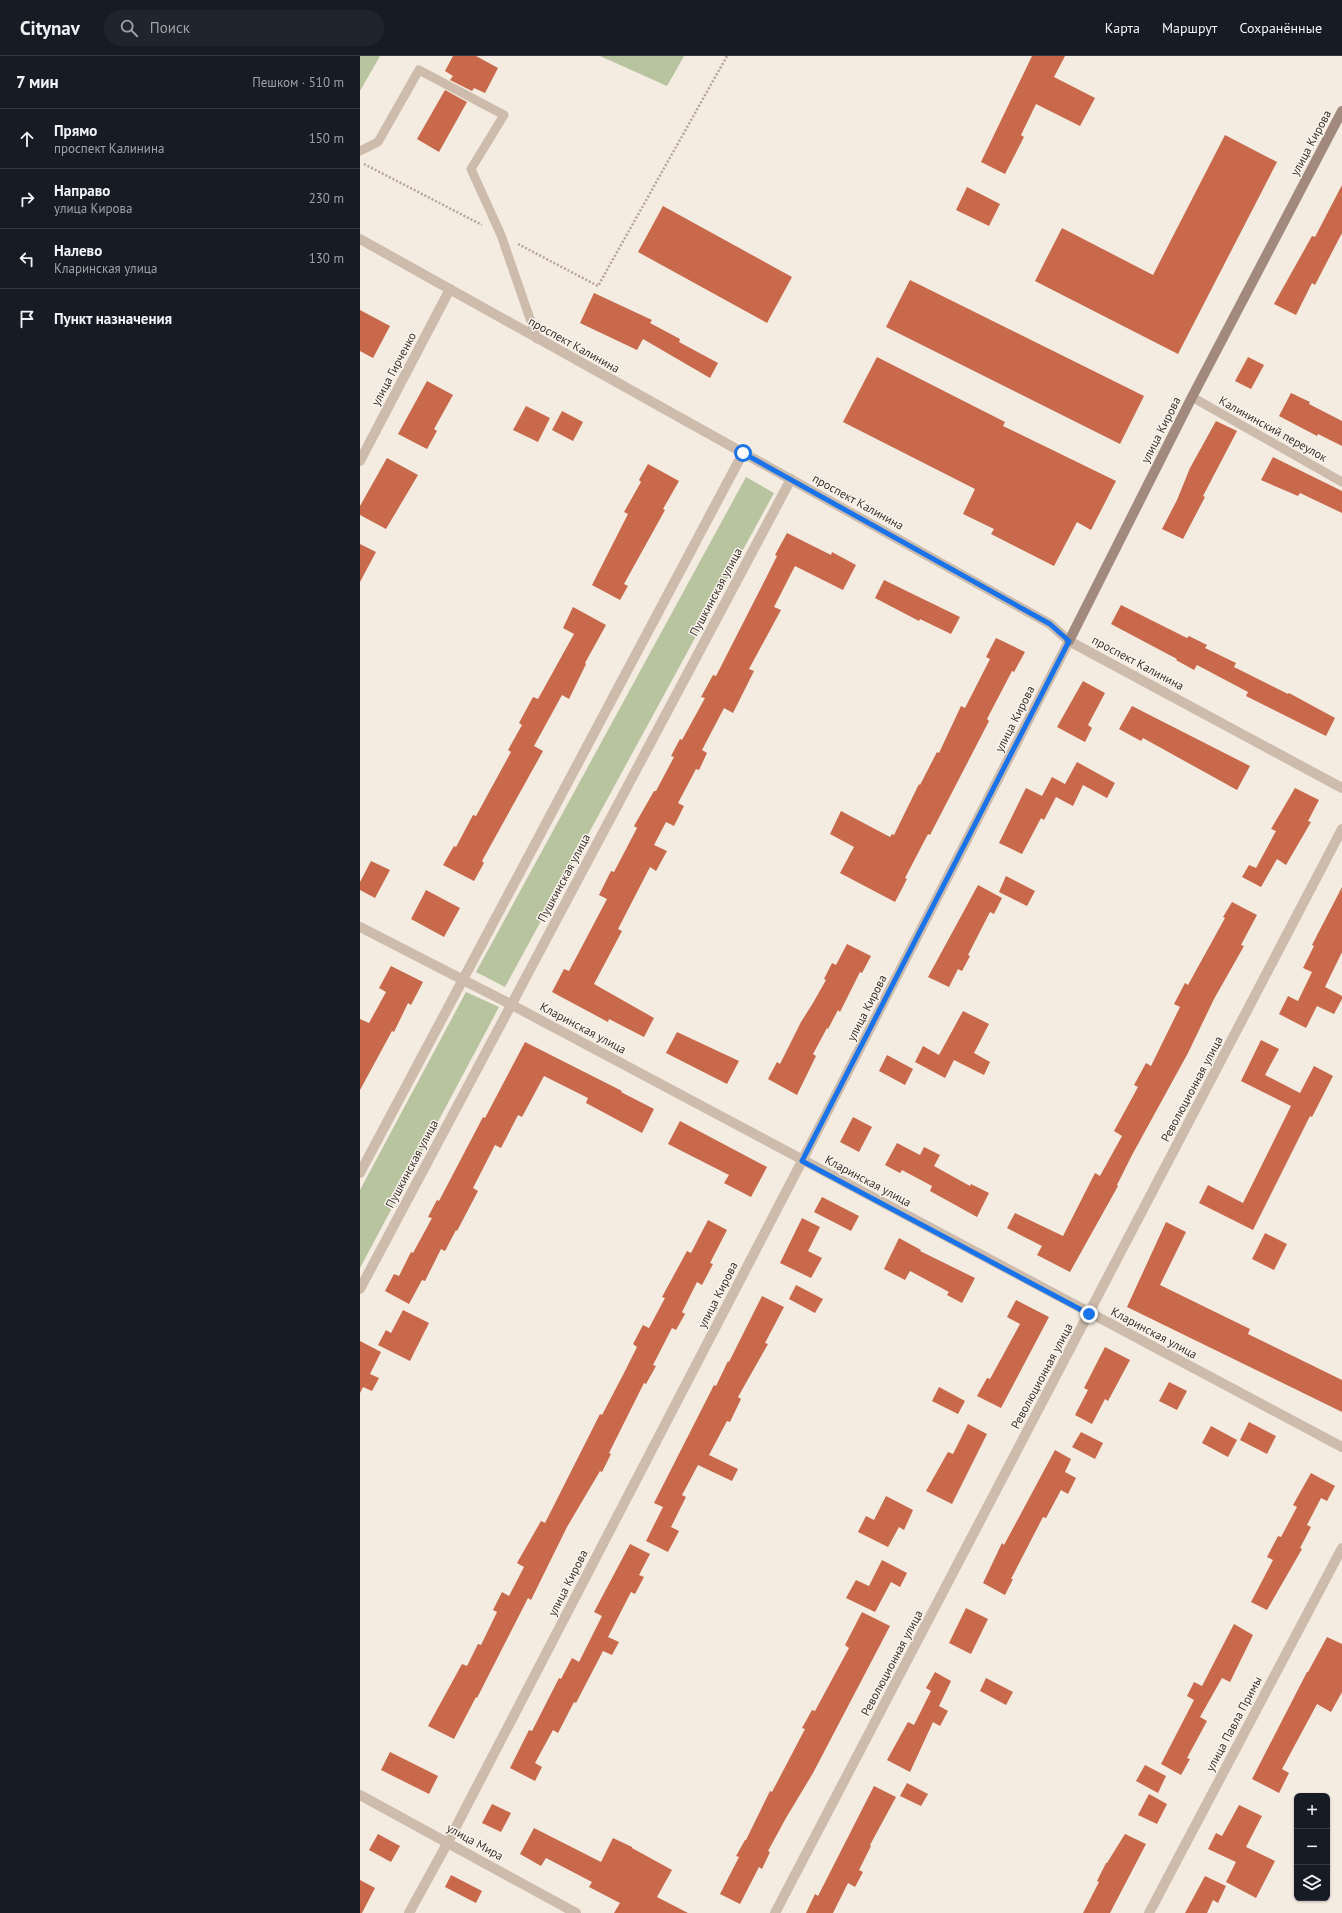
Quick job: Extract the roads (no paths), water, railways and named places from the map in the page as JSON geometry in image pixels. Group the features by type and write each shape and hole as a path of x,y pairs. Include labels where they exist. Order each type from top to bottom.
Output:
{"main road":[{"name":"улица Кирова","path":"1069,641 1192,397 1342,111"}],"street":[{"name":"проспект Калинина","path":"360,239 1050,624 1069,641 1342,788"},
{"name":"улица Гирченко","path":"360,461 450,289"},
{"path":"360,1173 743,453"},
{"name":"Пушкинская улица","path":"360,1289 791,479"},
{"name":"улица Кирова","path":"409,1913 448,1842 802,1161 1069,641"},
{"name":"Революционная улица","path":"775,1913 1342,829"},
{"name":"Кларинская улица","path":"360,928 512,1005 1342,1448"},
{"name":"улица Павла Примы","path":"1149,1913 1342,1548"},
{"name":"улица Мира","path":"360,1795 576,1913"}],"lane":[{"path":"360,151 378,142 419,70 504,115 471,169 501,235 537,339"},
{"name":"Калининский переулок","path":"1192,397 1342,482"}]}
